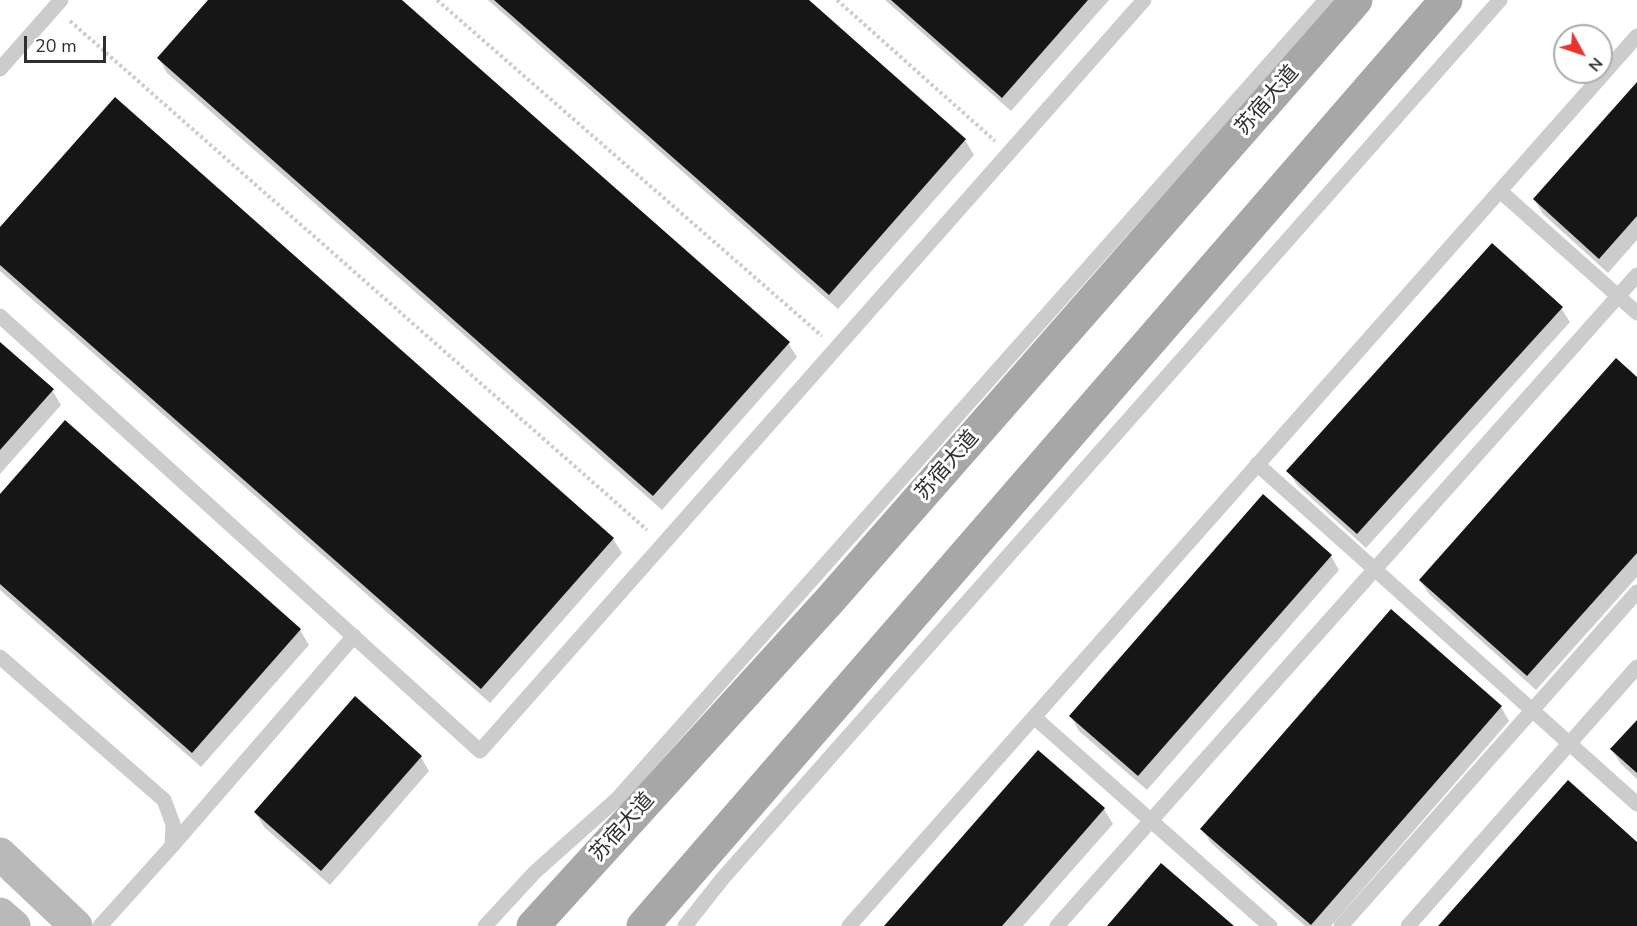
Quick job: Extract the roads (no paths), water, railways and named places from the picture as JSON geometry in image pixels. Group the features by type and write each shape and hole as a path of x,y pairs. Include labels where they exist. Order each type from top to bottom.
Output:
{"main road":[{"name":"苏宿大道","path":"533,926 830,600 1356,0"},
{"path":"643,926 1446,0"},
{"path":"0,854 76,926"},
{"path":"0,914 14,926"}],"lane":[{"path":"0,316 480,751 1144,0"},
{"path":"486,926 535,872 618,798 1326,0"},
{"path":"685,926 723,878 1500,0"},
{"path":"0,69 58,4"},
{"path":"849,926 1637,36"},
{"path":"1500,191 1637,313"},
{"path":"1057,926 1637,274"},
{"path":"1257,464 1637,804"},
{"path":"1341,926 1637,592"},
{"path":"100,926 354,636"},
{"path":"0,657 164,800 173,825 172,846"},
{"path":"1408,926 1637,667"},
{"path":"1034,717 1270,926"}]}
